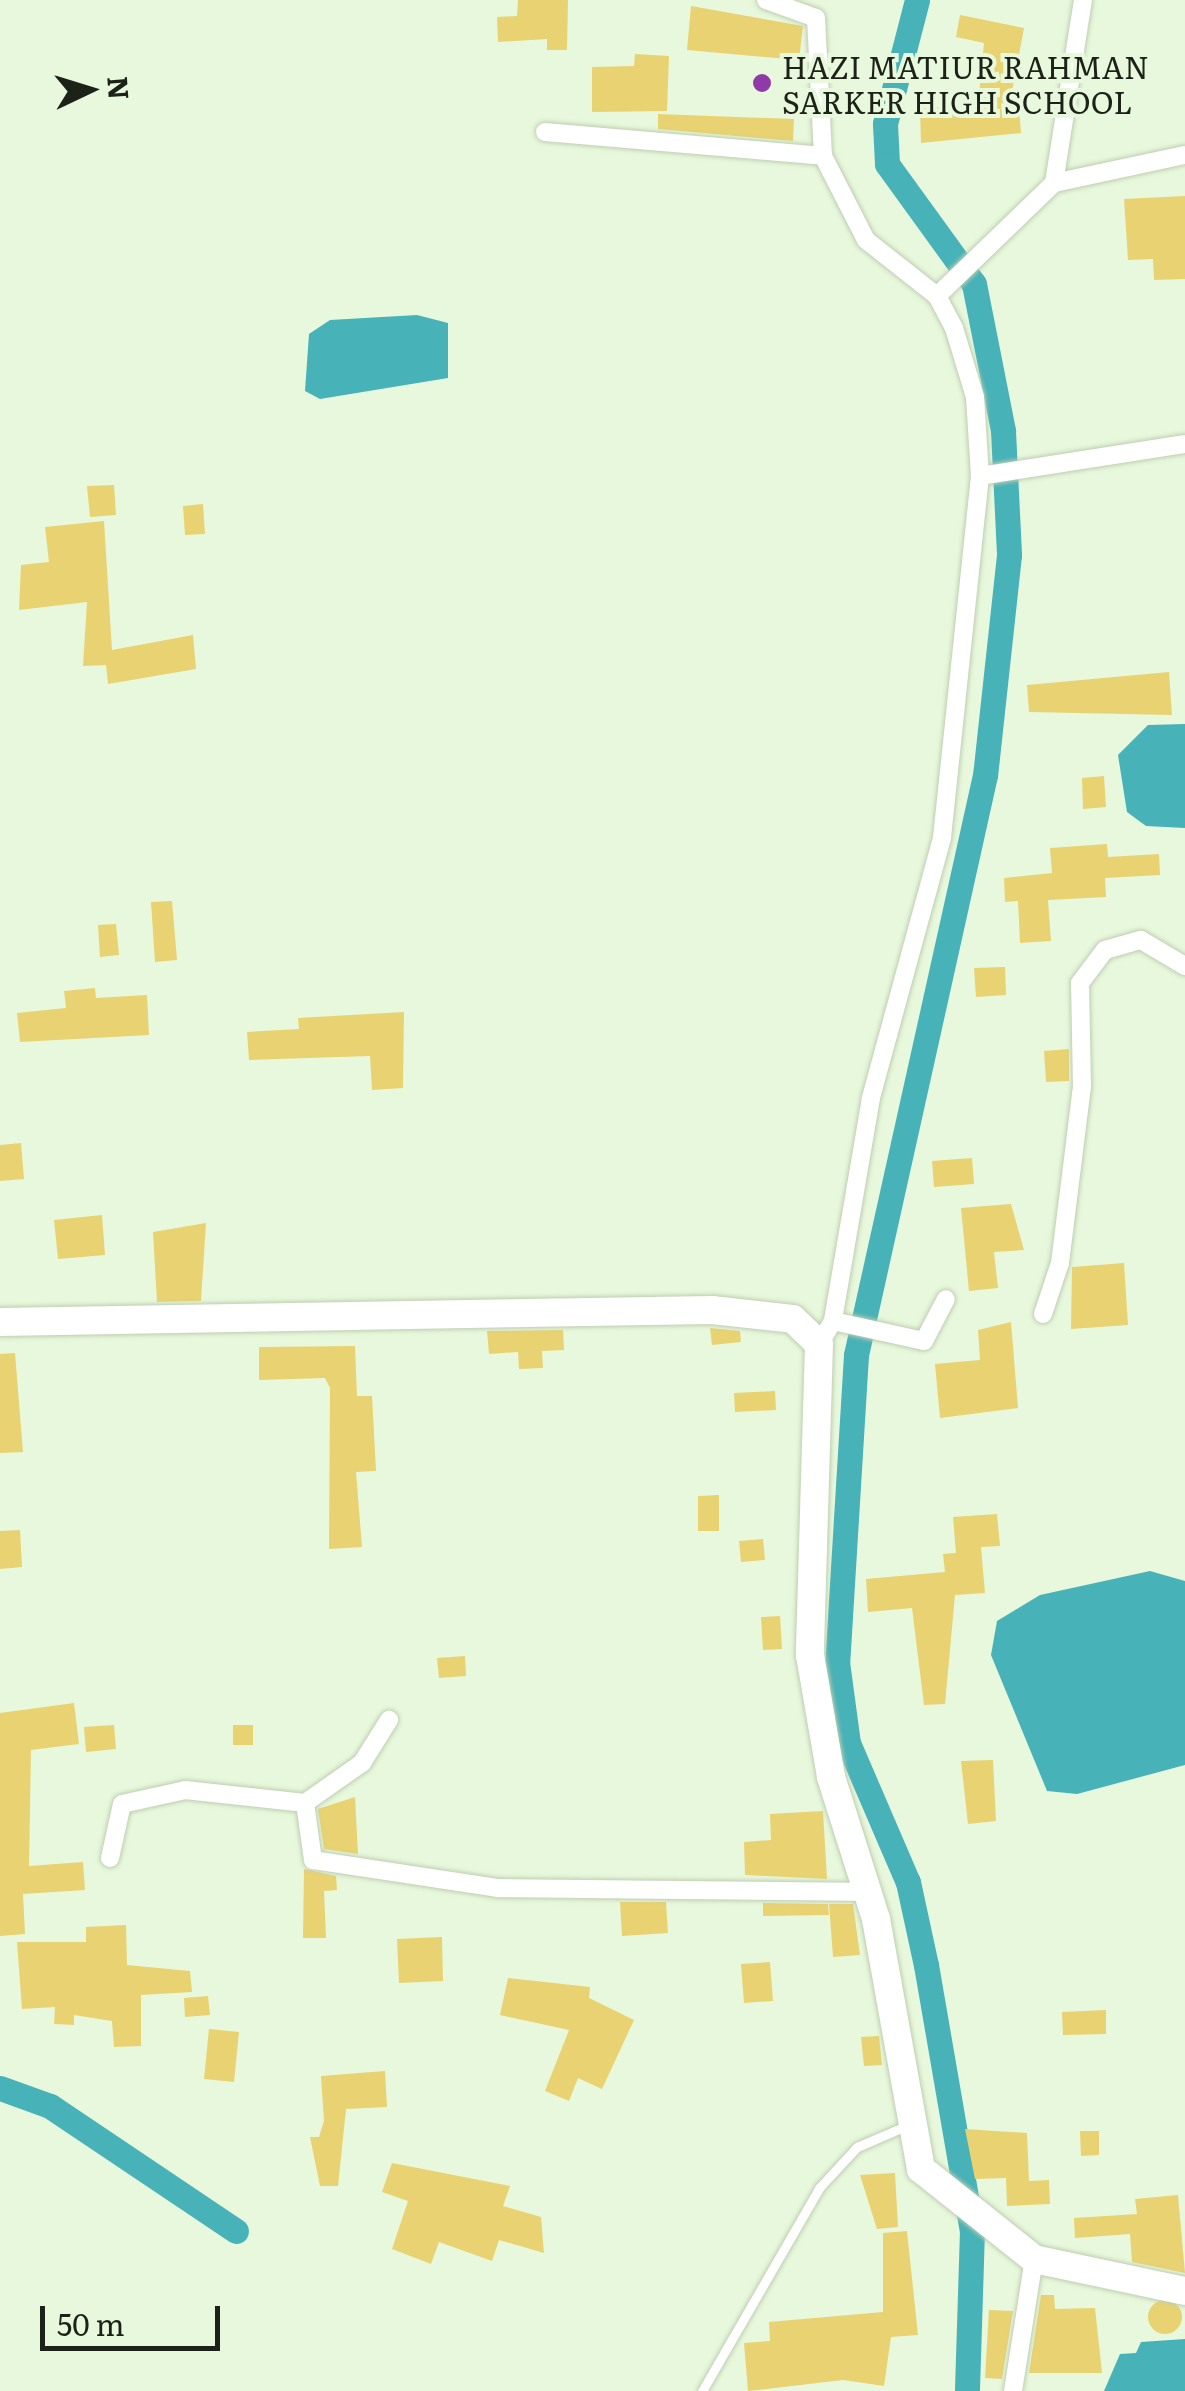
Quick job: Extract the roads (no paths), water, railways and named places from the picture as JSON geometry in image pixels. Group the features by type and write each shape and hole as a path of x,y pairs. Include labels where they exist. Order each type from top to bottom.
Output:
{"main road":[{"path":"0,1322 770,1310 834,1330 810,1655 831,1778 866,1892 894,2005 908,2125 920,2170 1029,2257 1185,2291"}],"street":[{"path":"766,0 816,18 823,156 866,240 937,296 975,397 983,475 942,838 871,1098 834,1330 891,1328 924,1341 946,1299"},
{"path":"1054,183 1083,0"},
{"path":"545,132 823,156"},
{"path":"937,296 1054,183 1185,155"},
{"path":"983,475 1185,444"},
{"path":"1043,1314 1060,1263 1082,1087 1080,983 1105,950 1141,940 1185,966"},
{"path":"110,1858 118,1813 132,1799 185,1790 304,1803 362,1764 388,1720"},
{"path":"304,1803 310,1856 330,1862 498,1888 866,1892"},
{"path":"1013,2391 1029,2257"}],"lane":[{"path":"702,2391 819,2188 857,2146 908,2125"}],"water":[{"path":"417,315 448,323 448,378 320,399 305,391 309,334 330,320"},
{"path":"1185,724 1185,828 1146,826 1127,812 1118,755 1148,725"},
{"path":"1150,1571 1185,1581 1185,1765 1077,1794 1047,1791 991,1655 997,1621 1040,1595"},
{"path":"1185,2339 1185,2391 1104,2391 1120,2354 1136,2353 1141,2342"}],"waterway":[{"path":"917,0 885,124 887,164 974,284 1003,431 1009,555 985,775 856,1355 837,1662 848,1743 908,1882 926,1965 972,2230 967,2391"},
{"path":"0,2088 50,2106 236,2231"}],"place":[{"name":"HAZI MATIUR RAHMAN SARKER HIGH SCHOOL","path":"762,83"}]}
